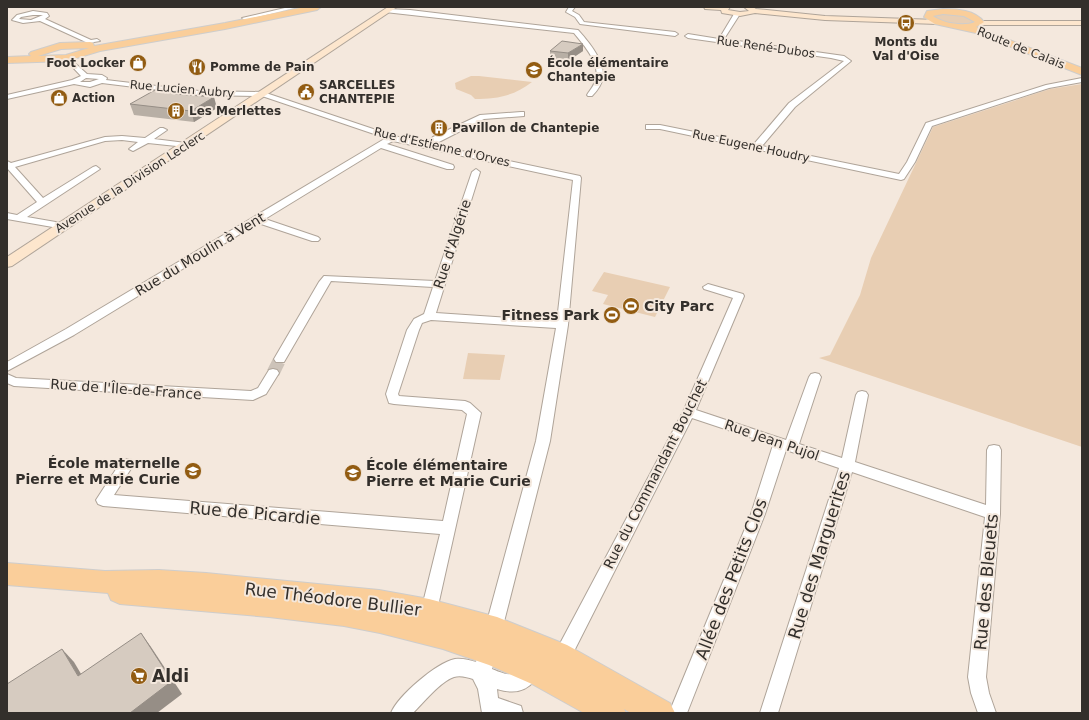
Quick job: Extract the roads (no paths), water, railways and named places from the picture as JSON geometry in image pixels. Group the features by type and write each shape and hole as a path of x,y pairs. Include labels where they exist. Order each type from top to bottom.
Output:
{"main road":[{"path":"41,55 60,46 85,48 173,35 254,21 317,7"},
{"path":"708,7 725,8 728,12 737,14 746,14 751,9 801,16 851,20 937,22 960,26 977,22 1079,23"},
{"name":"Avenue de la Division Leclerc","path":"7,263 390,9"},
{"path":"851,20 897,19 911,17 926,12"},
{"path":"893,21 919,19 926,12"},
{"path":"926,12 937,22"},
{"name":"Route de Calais","path":"926,12 965,14 977,22 1082,68"},
{"name":"Route de Calais","path":"960,26 979,31 1082,72"},
{"path":"7,60 41,55 67,58 85,48"},
{"name":"Rue Théodore Bullier","path":"7,574 105,582 159,581 206,584 379,602 426,621 464,642 488,652 546,663 660,713"},
{"name":"Rue Théodore Bullier","path":"7,583 298,608 367,618 426,621"},
{"name":"Rue Théodore Bullier","path":"546,663 611,713"}],"street":[{"path":"245,18 296,7"},
{"path":"572,7 569,12 582,22 675,34"},
{"path":"390,9 575,31 591,51 600,76 590,95"},
{"path":"7,16 19,16 33,13 46,15 42,19 90,42 97,41"},
{"path":"721,40 737,14"},
{"name":"Rue René-Dubos","path":"688,36 844,58 848,61 792,105 757,146"},
{"path":"1037,54 1082,76"},
{"path":"7,97 74,82 85,76 67,58"},
{"name":"Rue Lucien Aubry","path":"85,76 104,78 101,81"},
{"name":"Rue Eugene Houdry","path":"649,127 660,127 757,146 853,168 901,177 911,162 928,125 1048,86 1082,80"},
{"name":"Rue Lucien Aubry","path":"74,82 90,84 101,81 199,93 263,94"},
{"name":"Rue d'Estienne d'Orves","path":"263,94 392,138 429,144 577,181"},
{"path":"429,144 436,139 483,117 521,114"},
{"path":"133,149 163,130"},
{"path":"42,203 8,164 105,139 122,138 186,145"},
{"name":"Rue du Moulin à Vent","path":"7,367 70,332 392,138"},
{"path":"381,145 450,167"},
{"path":"18,218 96,169"},
{"name":"Rue d'Algérie","path":"429,316 476,172"},
{"path":"514,713 490,708 487,686 482,678 513,550 543,441 562,325 577,181 523,172"},
{"path":"7,216 64,226"},
{"path":"257,219 315,239"},
{"path":"280,359 324,282 328,278 439,284"},
{"name":"Rue du Commandant Bouchet","path":"546,663 689,412 739,296 708,287"},
{"path":"426,621 449,528 474,413 465,406 394,400 392,394 413,330 418,321 429,316 562,325"},
{"name":"Rue de l'Île-de-France","path":"7,378 14,382 245,396 259,394 273,373"},
{"name":"Allée des Petits Clos","path":"678,713 786,444 816,377"},
{"name":"Rue des Marguerites","path":"769,713 847,466 862,395"},
{"name":"Rue Jean Pujol","path":"689,412 993,514"},
{"name":"Rue des Bleuets","path":"987,713 980,693 977,677 993,514 994,450"},
{"name":"Rue de Picardie","path":"127,464 103,500 449,528"},
{"path":"488,652 504,683 515,683 526,678 546,663"},
{"path":"400,713 445,672 460,666 469,667 488,652"}],"tunnel":[{"path":"273,373 280,359"}],"place":[{"name":"Monts du Val d'Oise","path":"906,23"},
{"name":"Foot Locker","path":"138,63"},
{"name":"Pomme de Pain","path":"197,67"},
{"name":"École élémentaire Chantepie","path":"534,70"},
{"name":"SARCELLES CHANTEPIE","path":"306,92"},
{"name":"Action","path":"59,98"},
{"name":"Les Merlettes","path":"176,111"},
{"name":"Pavillon de Chantepie","path":"439,128"},
{"name":"City Parc","path":"631,306"},
{"name":"Fitness Park","path":"612,315"},
{"name":"École maternelle Pierre et Marie Curie","path":"193,471"},
{"name":"École élémentaire Pierre et Marie Curie","path":"353,473"},
{"name":"Aldi","path":"139,676"}]}
